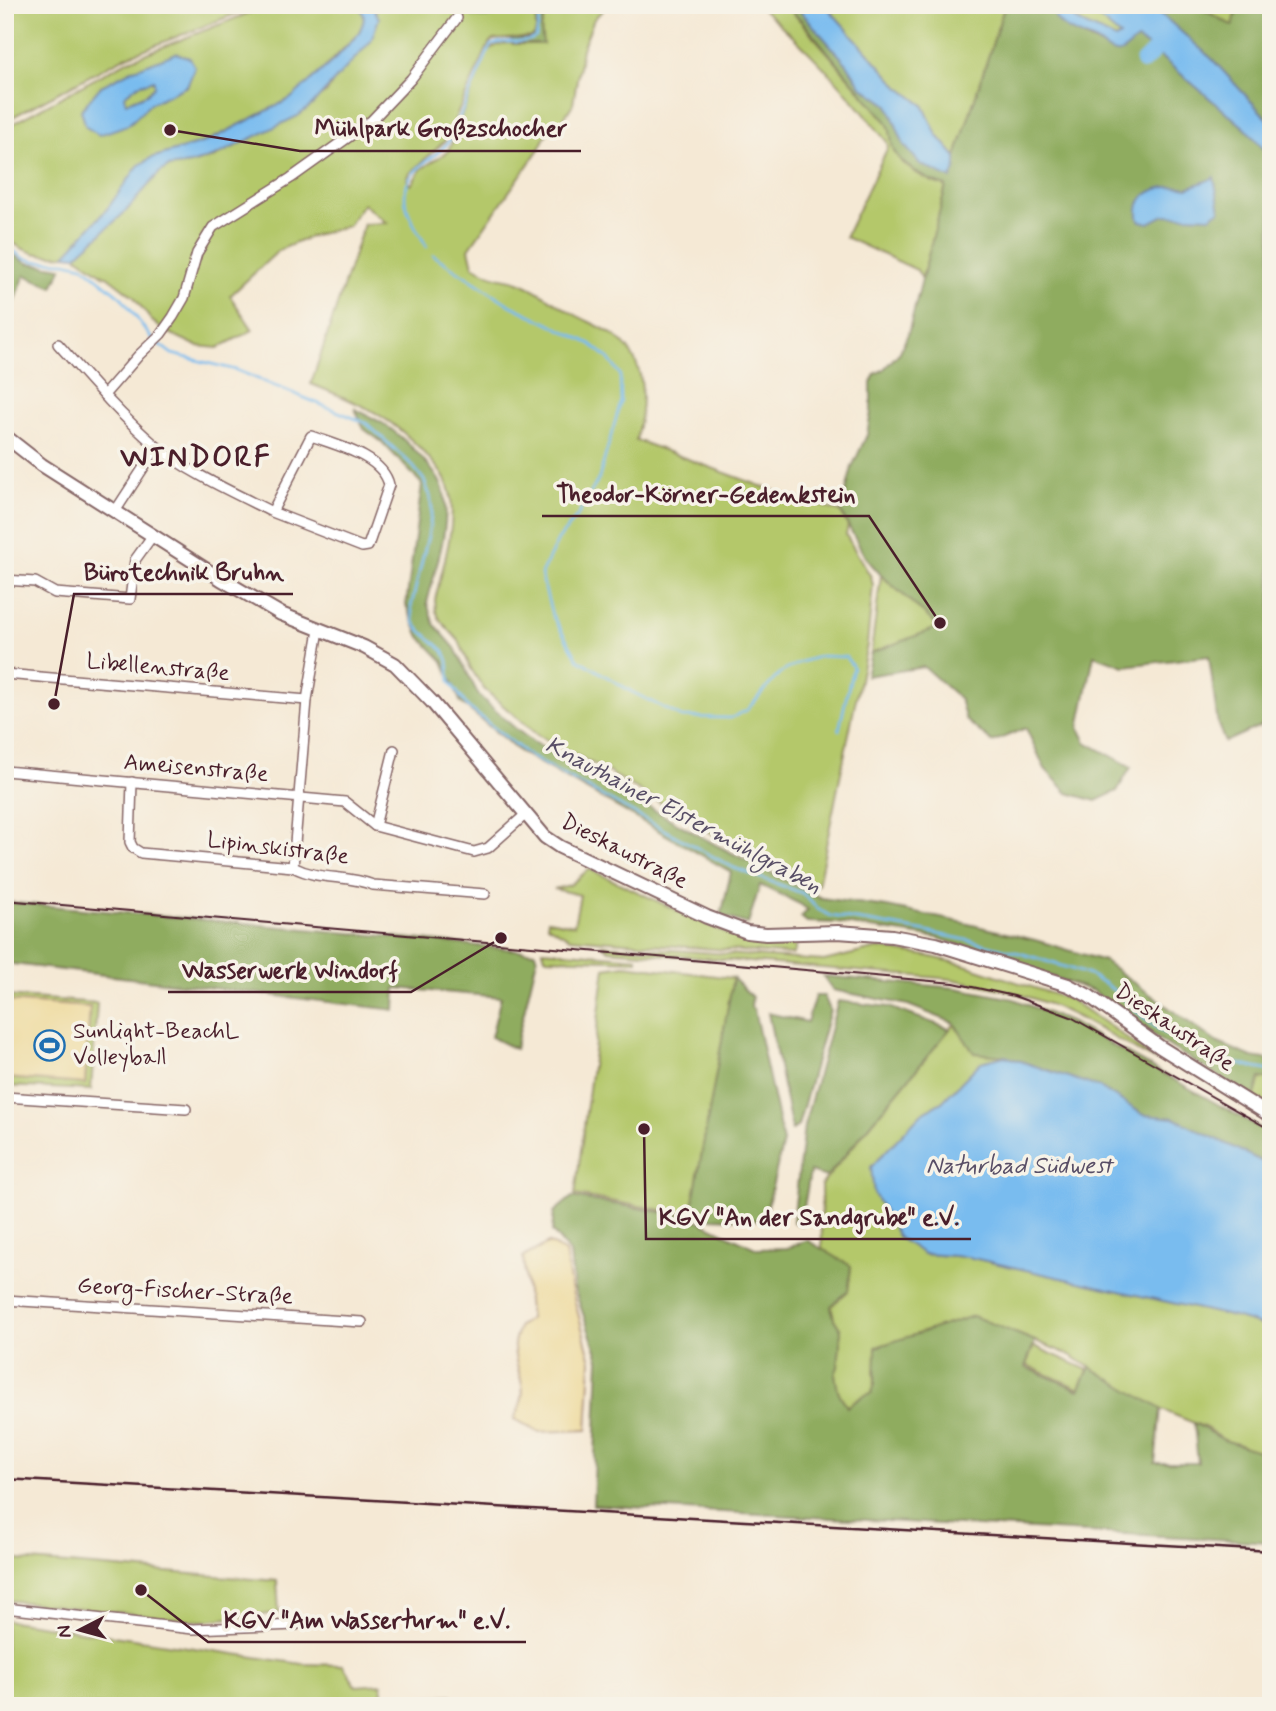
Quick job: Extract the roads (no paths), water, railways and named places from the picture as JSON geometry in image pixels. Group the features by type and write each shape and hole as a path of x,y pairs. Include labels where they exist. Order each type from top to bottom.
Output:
{"main road":[{"name":"Dieskaustraße","path":"5,436 42,465 281,614 364,647 395,664 432,702 545,837 560,847 730,928 766,934 838,932 914,940 936,944 1068,985 1089,996 1160,1047 1271,1116"}],"street":[{"path":"104,395 157,337 184,298 197,253 213,227 291,178 371,121 411,79 457,18"},
{"path":"58,344 104,395 157,447 211,481 272,512 362,547 368,546 389,485 388,478 364,455 311,436 272,512"},
{"path":"116,510 157,447"},
{"path":"5,580 35,582 55,593 130,599 135,560 153,536"},
{"path":"293,867 307,700 319,630"},
{"name":"Libellenstraße","path":"5,674 307,700"},
{"path":"374,826 394,750"},
{"name":"Ameisenstraße","path":"5,771 345,802 374,826 474,852 488,848 526,814"},
{"name":"Lipinskistraße","path":"132,782 130,842 133,848 141,853 293,867 308,874 359,879 373,885 485,894"},
{"path":"5,1097 186,1109"},
{"name":"Georg-Fischer-Straße","path":"5,1300 362,1322"},
{"path":"5,1608 193,1629 296,1625"}],"water":[{"path":"356,5 372,5 379,18 371,41 312,105 298,116 215,156 168,167 159,173 125,212 76,256 65,255 107,209 138,166 151,158 208,141 290,99 336,58 358,34 364,18"},
{"path":"452,5 526,5 498,15 479,16 470,15"},
{"path":"795,5 825,5 899,87 923,105 937,135 956,157 956,167 951,179 920,164 904,145 888,105 861,86 847,64"},
{"path":"1050,5 1063,5 1078,21 1115,39 1120,36 1083,5 1151,5 1212,59 1271,123 1271,157 1246,129 1148,46 1137,40 1121,52 1113,53 1095,41 1062,26"},
{"path":"176,53 190,58 195,67 187,86 151,103 128,125 99,135 86,127 81,110 101,86 132,70","holes":["154,80 154,86 147,94 126,103 124,96 138,85"]},
{"path":"1214,177 1220,210 1210,217 1164,215 1149,223 1139,221 1140,202 1152,191 1170,187 1188,188"},
{"name":"Naturbad Südwest","path":"1005,1056 1101,1088 1144,1115 1174,1118 1271,1166 1271,1328 1234,1317 968,1257 924,1254 899,1238 874,1194 871,1167 922,1113 942,1102 981,1062"}],"waterway":[{"path":"427,247 409,215 405,194 407,184 413,173 449,141 491,45 536,37 539,5"},
{"path":"1143,62 1165,40"},
{"name":"Knauthainer Elstermühlgraben","path":"5,245 24,258 35,261 66,262 83,266 122,298 152,339 172,354 236,370 366,423 412,465 424,480 432,509 411,607 414,622 444,651 450,682 468,707 531,757 734,868 802,893 819,910 831,916 962,939 1079,971 1109,986 1153,1025 1180,1042 1224,1060 1271,1071"},
{"path":"433,255 510,305 591,344 608,358 620,374 621,401 599,478 578,515 558,540 541,574 552,615 578,659 632,692 682,717 731,718 747,710 780,673 801,662 821,656 846,657 853,667 839,730"}],"tram line":[{"path":"5,900 954,983 1014,996 1071,1017 1271,1130"}],"railway":[{"path":"5,1479 1271,1551"}],"place":[{"name":"Mühlpark Großzschocher","path":"170,130"},
{"name":"Theodor-Körner-Gedenkstein","path":"940,623"},
{"name":"Bürotechnik Bruhn","path":"54,704"},
{"name":"Wasserwerk Windorf","path":"501,938"},
{"name":"Sunlight-BeachL Volleyball","path":"50,1045"},
{"name":"KGV \"An der Sandgrube\" e.V.","path":"644,1129"},
{"name":"KGV \"Am Wasserturm\" e.V.","path":"141,1590"}],"district":[{"name":"WINDORF","path":"196,457"}]}
